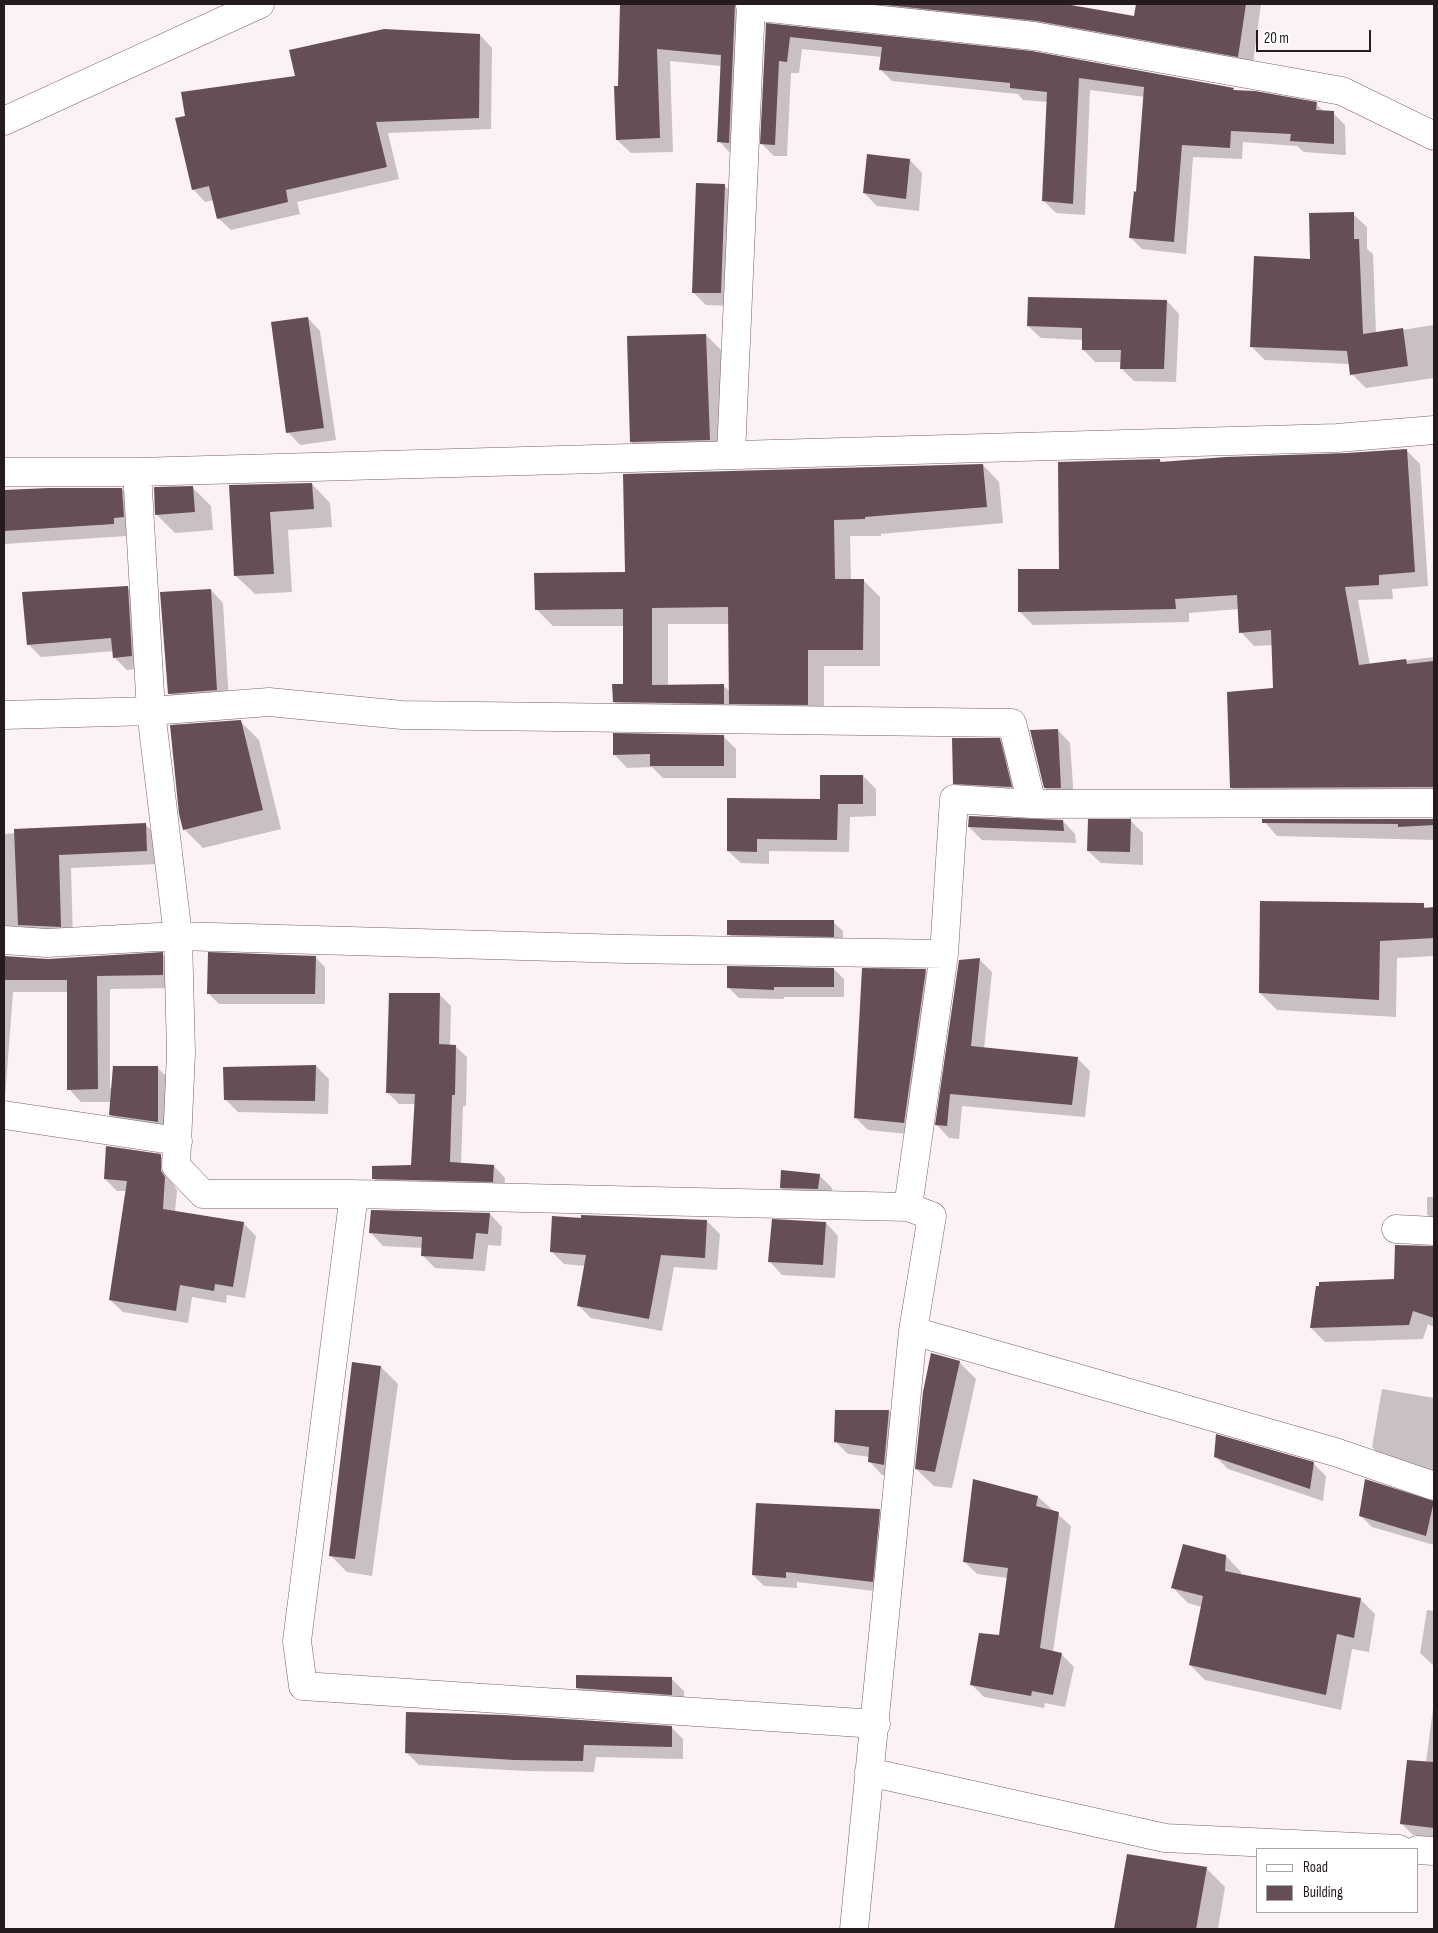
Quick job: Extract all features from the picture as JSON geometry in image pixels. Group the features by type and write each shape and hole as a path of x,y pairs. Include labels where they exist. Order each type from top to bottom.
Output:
{"street":[{"path":"4,121 260,4"},
{"path":"731,454 751,5 1034,36 1342,91 1434,136"},
{"path":"4,472 138,472 1337,438 1434,430"},
{"path":"138,472 151,711 178,936 181,1053 176,1166 204,1194 354,1194 908,1207 932,1216 913,1331 876,1724 869,1772 854,1929"},
{"path":"4,716 151,711 269,702 402,715 1012,723 1032,804"},
{"path":"908,1207 944,954 954,799 1032,804 1434,803"},
{"path":"4,940 47,943 178,936 625,949 944,954"},
{"path":"4,1115 178,1142"},
{"path":"354,1194 297,1641 303,1686 876,1724"},
{"path":"1396,1229 1434,1231"},
{"path":"913,1331 1335,1452 1434,1486"},
{"path":"869,1772 1165,1838 1379,1848"},
{"path":"1418,1850 1434,1851"}],"building":[{"path":"620,4 735,4 729,143 717,142 721,55 657,49 660,138 616,140 614,86 618,86"},
{"path":"877,4 1065,4 1134,16 1136,4 1246,4 1238,57 1037,21"},
{"path":"766,23 1032,51 1234,88 1233,90 1255,91 1317,102 1316,110 1334,111 1334,144 1290,141 1291,134 1231,131 1230,148 1182,145 1174,242 1129,238 1134,191 1136,192 1144,87 1079,78 1073,204 1042,201 1047,92 1010,88 1010,83 879,70 882,47 790,37 787,62 779,61 775,145 760,144"},
{"path":"384,29 480,34 479,118 376,122 387,167 286,190 288,202 217,219 209,186 192,190 175,118 185,116 181,92 295,76 289,50"},
{"path":"867,154 910,159 906,199 863,193"},
{"path":"696,183 725,184 721,293 692,293"},
{"path":"1354,212 1354,239 1359,239 1363,334 1403,328 1408,366 1350,375 1347,351 1250,347 1254,256 1310,259 1309,213"},
{"path":"1028,297 1167,300 1164,369 1120,369 1121,350 1082,350 1082,328 1027,326"},
{"path":"308,317 324,428 286,433 271,322"},
{"path":"706,334 710,440 630,442 627,336"},
{"path":"1407,449 1415,572 1379,575 1379,585 1345,587 1359,665 1406,659 1407,664 1434,661 1434,787 1230,788 1227,692 1273,688 1271,630 1239,633 1237,595 1175,599 1176,609 1018,612 1018,569 1059,569 1058,462 1160,459 1160,462 1226,457"},
{"path":"983,464 987,507 865,517 865,519 834,520 835,579 864,579 863,650 808,650 808,705 729,704 728,607 652,608 652,685 724,684 724,704 613,702 612,684 623,684 623,609 535,610 534,573 625,572 623,474"},
{"path":"312,483 314,509 270,512 274,574 234,576 229,485"},
{"path":"193,486 195,512 155,515 154,487"},
{"path":"122,488 124,517 114,518 114,524 4,531 4,490"},
{"path":"128,586 132,656 113,658 111,638 27,645 22,592"},
{"path":"211,589 217,690 168,694 160,592"},
{"path":"241,720 263,810 183,830 179,814 170,725"},
{"path":"1058,729 1061,788 1044,788 1030,730"},
{"path":"613,733 724,735 724,766 650,766 650,754 613,755"},
{"path":"952,738 1000,738 1012,787 953,784"},
{"path":"820,775 863,775 863,804 838,804 837,840 757,839 757,852 727,851 727,798 820,799"},
{"path":"969,816 1063,820 1064,831 968,827"},
{"path":"1088,819 1131,819 1130,852 1087,851"},
{"path":"1262,819 1434,819 1434,825 1398,827 1398,824 1262,823"},
{"path":"146,823 147,851 59,855 61,927 18,925 14,829"},
{"path":"1260,901 1424,903 1424,908 1434,907 1434,938 1380,941 1379,1000 1259,993"},
{"path":"727,920 834,920 834,937 727,935"},
{"path":"163,952 163,975 97,976 98,1089 67,1090 67,980 4,980 4,956 48,959"},
{"path":"208,952 316,956 315,994 207,994"},
{"path":"980,958 971,1046 1078,1057 1072,1105 950,1094 947,1126 935,1125 959,960"},
{"path":"727,966 834,968 834,987 774,987 774,990 727,988"},
{"path":"862,968 926,969 904,1123 854,1118"},
{"path":"389,993 440,993 439,1044 456,1045 455,1095 452,1095 450,1162 494,1165 493,1182 372,1179 372,1166 411,1165 415,1094 386,1093"},
{"path":"316,1065 315,1101 224,1100 223,1067"},
{"path":"113,1066 158,1066 158,1122 109,1115"},
{"path":"106,1146 161,1154 161,1171 165,1177 163,1209 244,1222 233,1287 215,1284 214,1291 180,1285 176,1311 109,1300 127,1181 104,1179"},
{"path":"781,1170 820,1174 818,1189 780,1188"},
{"path":"371,1210 490,1213 488,1234 476,1233 473,1259 421,1256 422,1237 369,1233"},
{"path":"581,1215 707,1220 705,1258 661,1255 649,1319 577,1306 586,1255 550,1252 552,1216 581,1218"},
{"path":"772,1219 826,1222 823,1265 768,1262"},
{"path":"1395,1245 1434,1246 1434,1318 1413,1311 1409,1325 1310,1328 1316,1286 1319,1286 1319,1282 1394,1279"},
{"path":"931,1353 960,1361 935,1472 915,1469 923,1392"},
{"path":"352,1362 381,1366 355,1559 329,1556"},
{"path":"835,1410 889,1410 884,1465 868,1462 869,1447 834,1442"},
{"path":"1216,1434 1314,1462 1310,1489 1214,1457"},
{"path":"973,1479 1038,1496 1036,1506 1059,1512 1040,1648 1062,1653 1053,1695 1032,1691 1031,1696 970,1685 979,1633 999,1635 1008,1568 963,1562"},
{"path":"1365,1479 1434,1501 1426,1536 1359,1516"},
{"path":"756,1503 880,1509 873,1582 786,1572 786,1578 752,1575"},
{"path":"1183,1544 1226,1555 1225,1571 1361,1598 1354,1638 1337,1634 1326,1695 1189,1665 1203,1596 1171,1588"},
{"path":"576,1675 672,1677 672,1695 576,1688"},
{"path":"406,1712 504,1715 672,1726 672,1747 584,1745 583,1761 514,1760 405,1753"},
{"path":"1407,1760 1434,1762 1434,1828 1400,1824"},
{"path":"1127,1854 1207,1867 1196,1929 1114,1929"}]}
